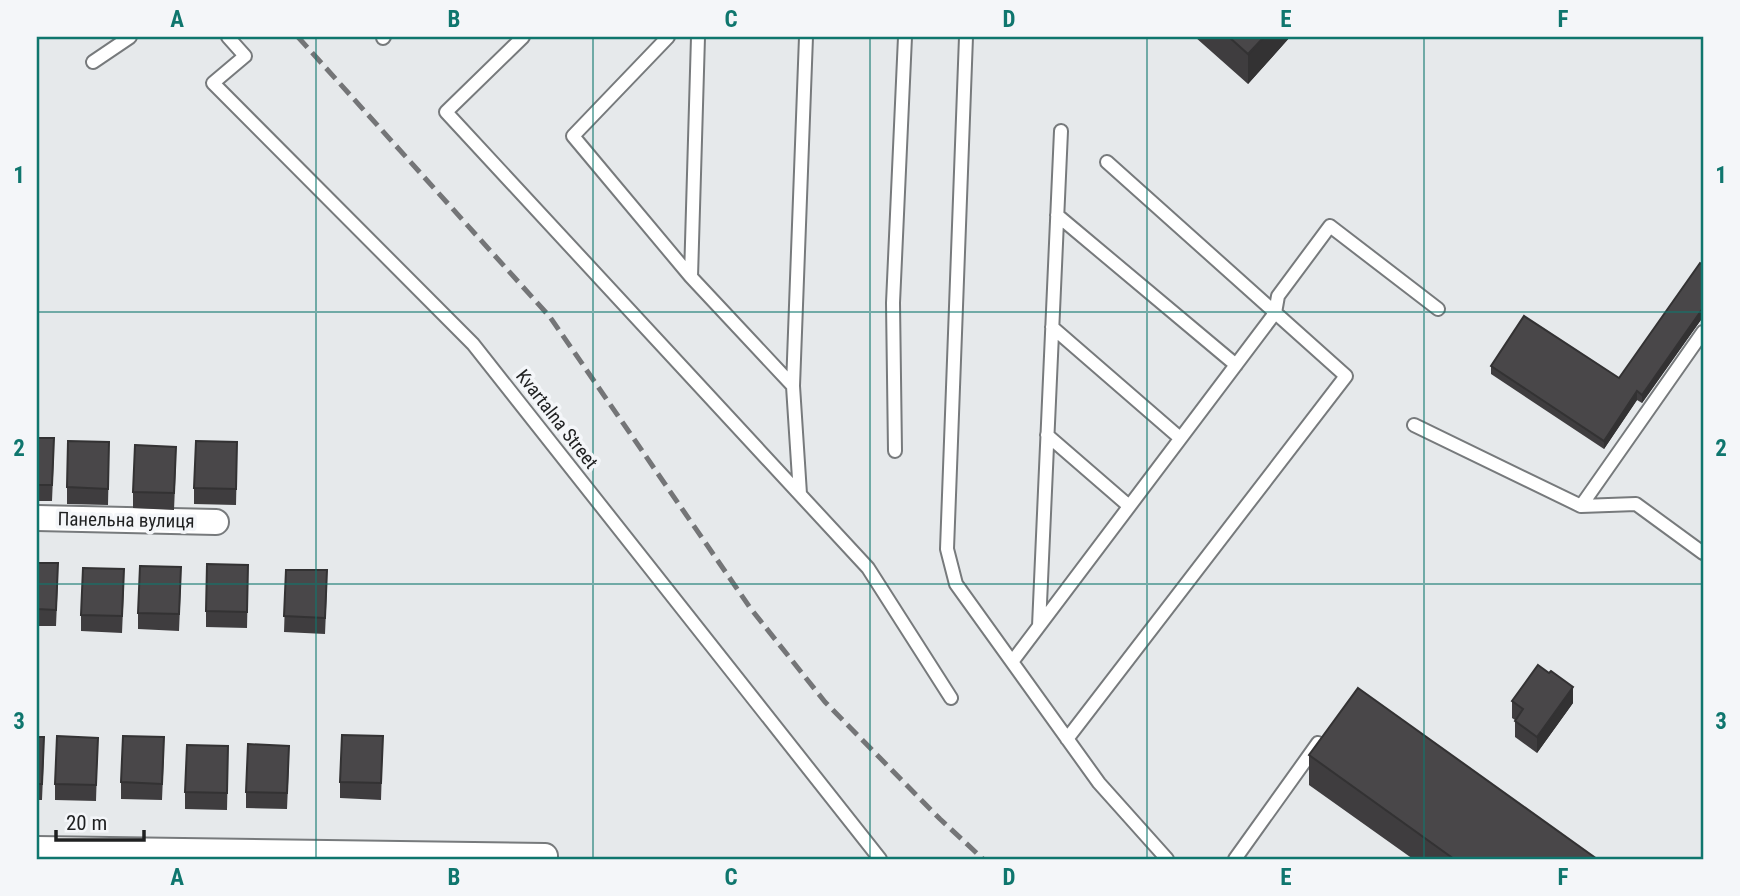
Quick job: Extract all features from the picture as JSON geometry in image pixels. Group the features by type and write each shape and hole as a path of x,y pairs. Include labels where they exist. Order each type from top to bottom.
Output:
{"street":[{"name":"Панельна вулиця","path":"37,518 216,522"},
{"path":"37,849 74,855 545,858"}],"lane":[{"path":"93,62 130,37"},
{"name":"Kvartalna Street","path":"228,37 245,56 213,83 473,344 880,859"},
{"path":"523,37 446,112 868,568 951,698"},
{"path":"668,37 573,136 691,277 793,386"},
{"path":"691,277 698,37"},
{"path":"800,494 793,386 806,37"},
{"path":"895,451 893,303 905,37"},
{"path":"965,37 947,549 956,584 1099,783 1167,859"},
{"path":"1039,626 1061,131"},
{"path":"1068,739 1346,376 1107,162"},
{"path":"1057,215 1236,365"},
{"path":"1012,662 1275,313 1278,296 1329,226 1438,309"},
{"path":"1052,327 1180,438"},
{"path":"1581,506 1703,332"},
{"path":"1414,425 1581,506 1636,504 1703,553"},
{"path":"1047,435 1129,506"},
{"path":"1237,859 1326,733"}],"building":[{"path":"1229,37 1264,37 1248,54"},
{"path":"1700,263 1703,265 1703,308 1642,395 1637,391 1604,441 1491,366 1524,316 1619,378"},
{"path":"37,438 54,438 52,485 37,485"},
{"path":"68,441 109,442 108,489 67,487"},
{"path":"196,441 237,442 236,489 194,488"},
{"path":"135,445 176,447 174,493 133,492"},
{"path":"37,563 58,563 56,610 37,609"},
{"path":"207,564 248,565 247,612 206,611"},
{"path":"140,566 181,567 179,614 138,613"},
{"path":"83,568 124,569 122,616 81,615"},
{"path":"286,570 327,570 325,618 284,616"},
{"path":"1538,665 1573,687 1537,737 1515,721 1523,709 1512,701"},
{"path":"1358,688 1597,859 1454,859 1309,755"},
{"path":"342,735 383,736 381,783 340,782"},
{"path":"57,736 98,738 96,785 55,784"},
{"path":"123,736 164,737 162,784 121,782"},
{"path":"37,737 44,737 42,784 37,784"},
{"path":"248,744 289,746 287,793 246,792"},
{"path":"187,745 228,746 227,793 185,792"}],"railway":[{"path":"298,37 550,317 751,609 825,702 983,859"}]}
